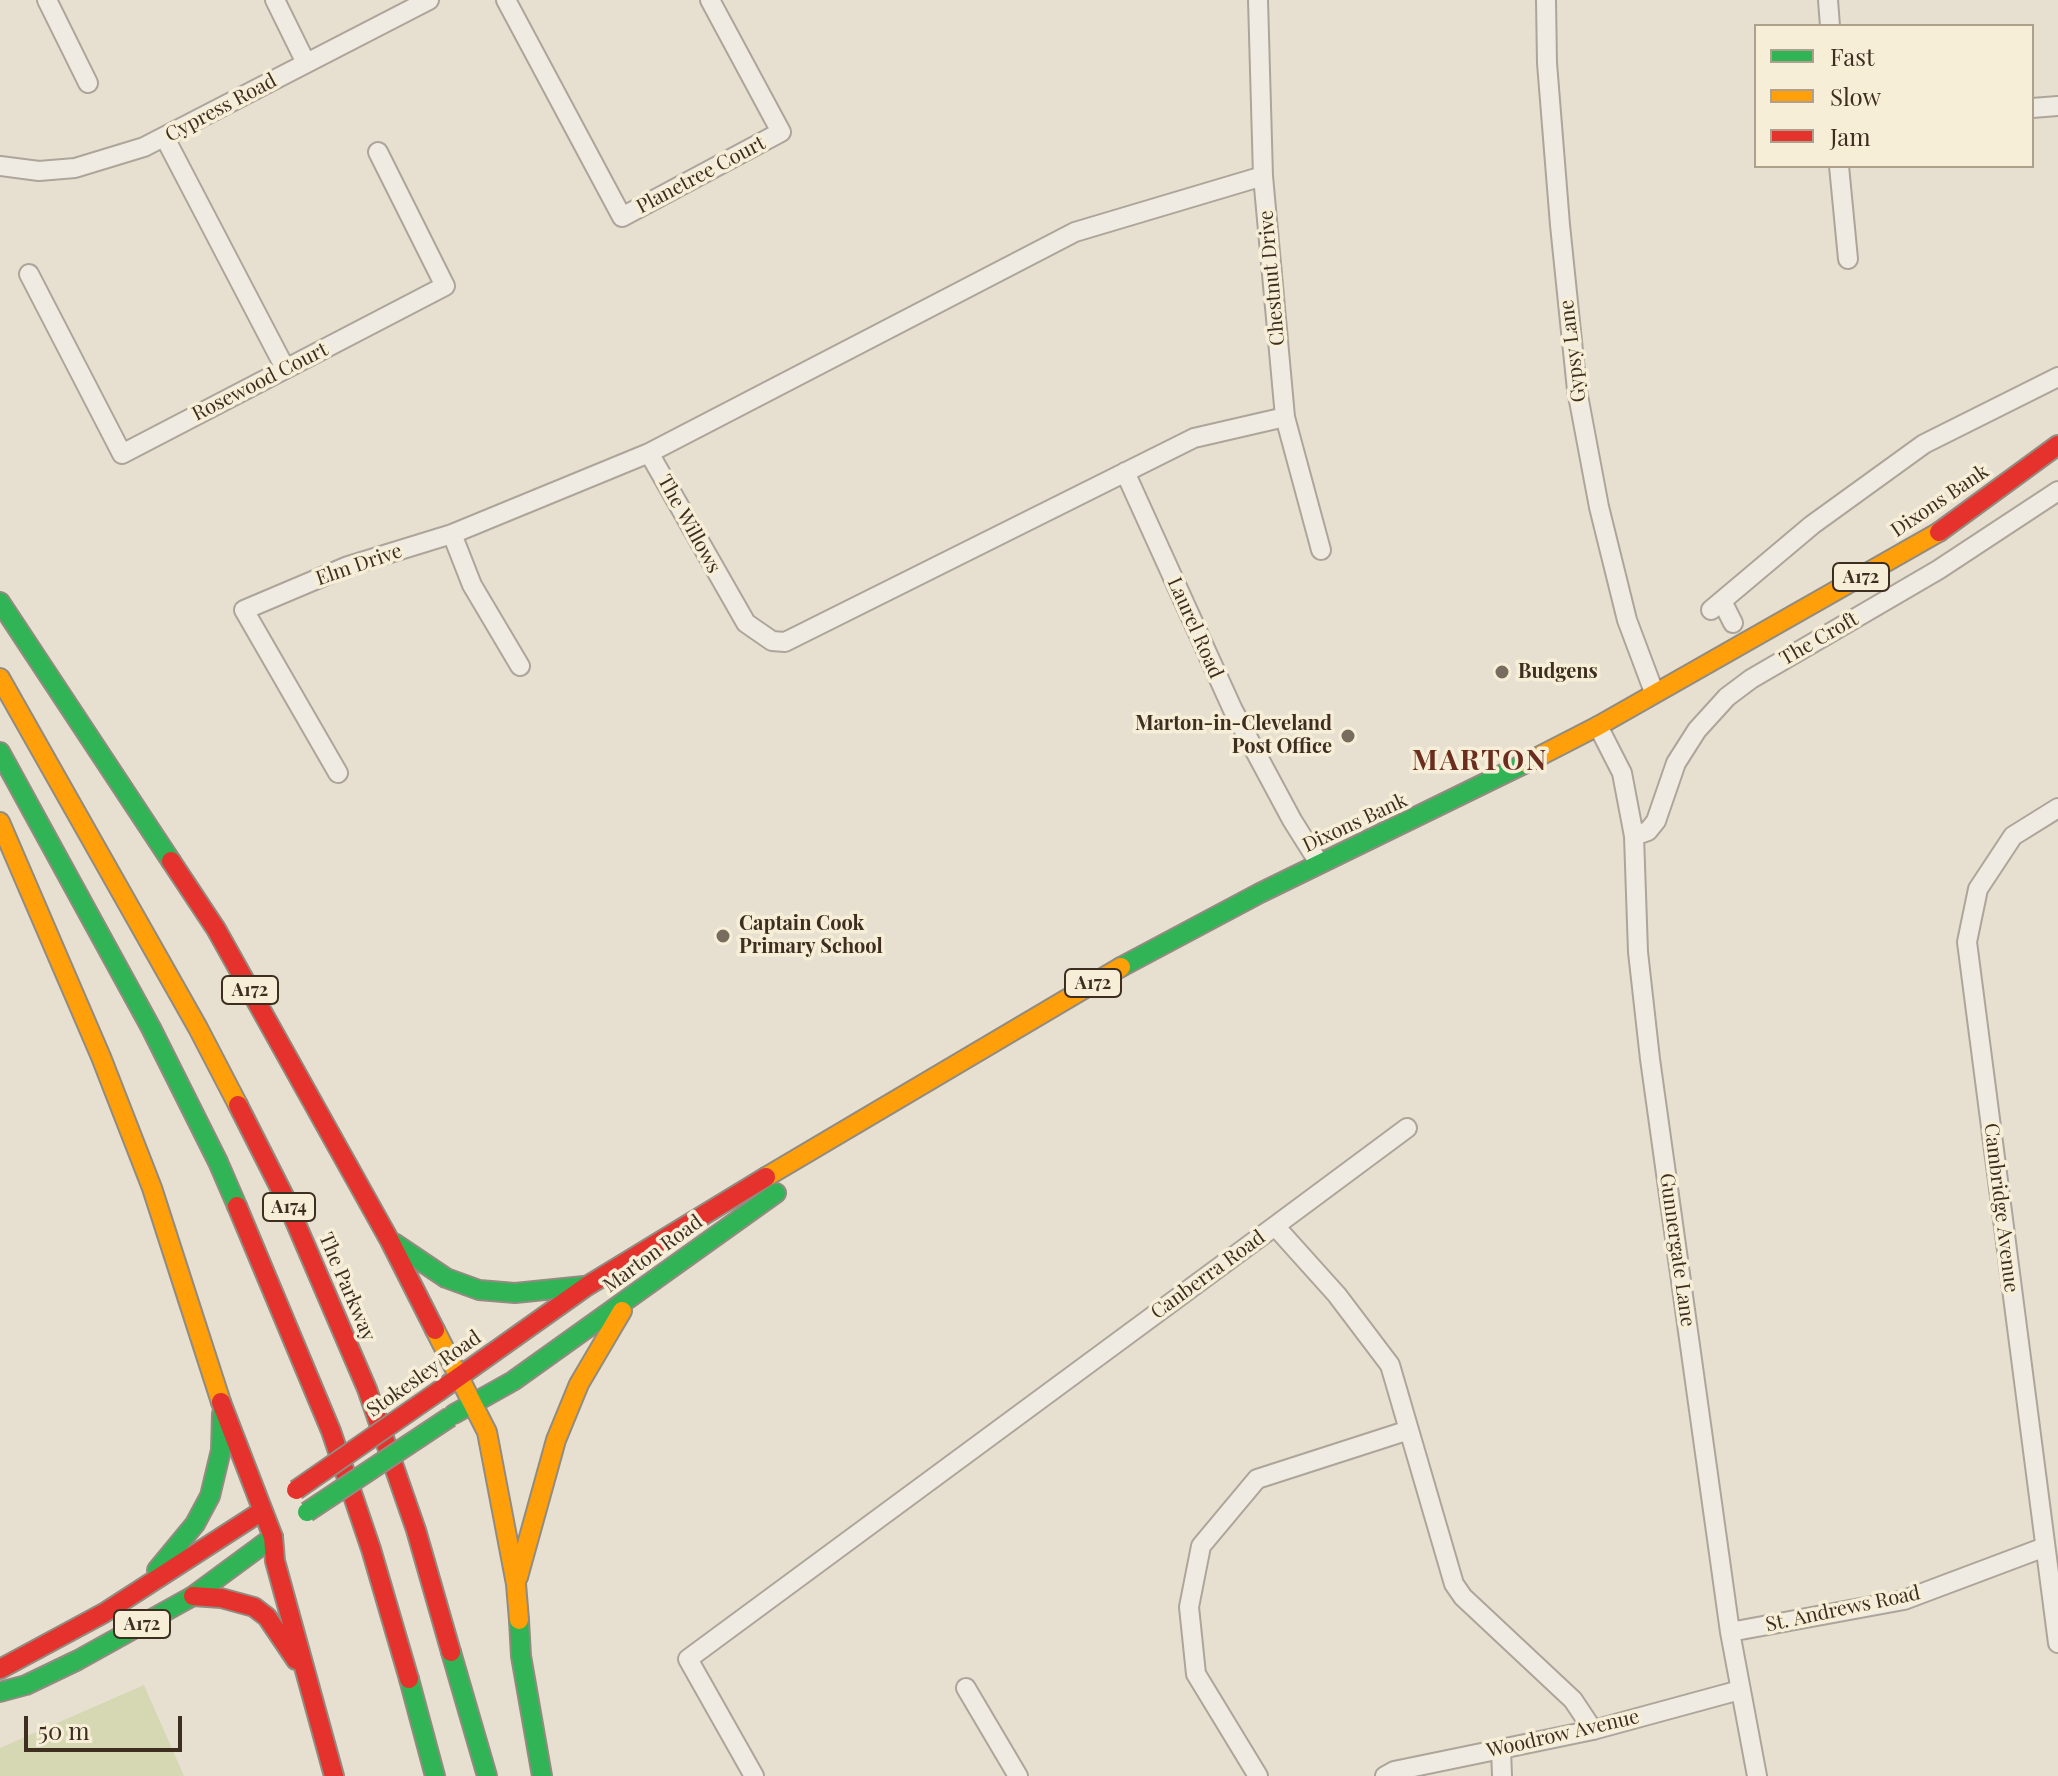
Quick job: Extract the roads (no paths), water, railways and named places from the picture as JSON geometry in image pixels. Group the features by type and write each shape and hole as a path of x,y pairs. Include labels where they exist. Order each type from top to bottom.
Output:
{"main road":[{"name":"Dixons Bank","path":"873,1115 1125,964 1319,863 1457,799 1598,726 1941,531 2058,445"},
{"name":"A172","path":"0,602 216,929 390,1241 473,1403"},
{"name":"The Parkway","path":"0,678 198,1028 285,1198 372,1403 416,1530 487,1776"},
{"name":"A174","path":"0,752 151,1028 218,1162 270,1281 331,1431 366,1534 435,1776"},
{"path":"0,822 101,1057 152,1188 222,1405 290,1525"},
{"name":"Stokesley Road","path":"0,1669 104,1613 279,1501 587,1286 810,1149 873,1115"},
{"name":"Marton Road","path":"290,1525 450,1417 513,1381 822,1160 873,1115"},
{"path":"663,1238 680,1262"},
{"name":"A172","path":"390,1241 446,1278 479,1290 515,1293 587,1286"},
{"path":"516,1584 556,1440 579,1384 608,1332 634,1295"},
{"path":"473,1403 487,1432 516,1584 521,1656 542,1776"},
{"path":"142,1589 195,1524 210,1496 221,1450 222,1405"},
{"name":"A172","path":"0,1692 26,1685 78,1660 193,1596 290,1525"},
{"name":"A172","path":"290,1525 275,1561 334,1776"},
{"name":"A172","path":"193,1596 221,1598 254,1607 267,1617 307,1678"}],"street":[{"path":"47,0 88,83"},
{"path":"275,0 306,63"},
{"name":"Cypress Road","path":"0,166 39,171 75,168 112,159 165,138 429,0"},
{"name":"Planetree Court","path":"506,0 622,217 781,132 710,0"},
{"name":"Chestnut Drive","path":"1258,0 1263,176 1285,417 1321,550"},
{"name":"Gypsy Lane","path":"1546,0 1547,63 1557,196 1577,390 1599,507 1627,620 1654,692"},
{"path":"1828,0 1830,24"},
{"path":"2034,108 2058,106"},
{"path":"165,138 285,368"},
{"name":"Rosewood Court","path":"29,274 122,454 445,286 378,152"},
{"path":"1839,168 1848,259"},
{"name":"The Willows","path":"1263,176 1075,232 649,453 746,623 772,641 785,642 1194,438 1285,417"},
{"path":"1733,623 1716,605 1812,525 1924,444 2058,377"},
{"name":"Elm Drive","path":"338,773 244,610 348,566 452,534 649,453"},
{"name":"Laurel Road","path":"1125,472 1233,710 1292,820 1319,863"},
{"name":"The Croft","path":"1634,836 1648,831 1656,821 1676,763 1697,730 1727,697 1751,679 1938,570 2058,491"},
{"path":"452,534 472,585 520,666"},
{"name":"Gunnergate Lane","path":"1598,726 1622,773 1634,836 1638,952 1650,1059 1730,1632 1757,1776"},
{"name":"Cambridge Avenue","path":"2058,808 2013,836 1978,889 1967,942 2058,1643"},
{"path":"1275,1226 1407,1128"},
{"name":"Canberra Road","path":"754,1776 688,1659 1275,1226 1337,1295 1390,1365 1454,1584 1463,1597 1573,1700 1593,1730"},
{"path":"1258,1776 1196,1674 1189,1607 1201,1546 1257,1479 1409,1430"},
{"name":"St. Andrews Road","path":"1730,1632 1904,1600 2045,1547"},
{"path":"966,1688 1018,1776"},
{"name":"Woodrow Avenue","path":"1385,1776 1394,1771 1593,1730 1740,1690"},
{"path":"1501,1749 1502,1776"}],"place":[{"name":"Budgens","path":"1502,672"},
{"name":"Marton-in-Cleveland Post Office","path":"1348,736"},
{"name":"Captain Cook Primary School","path":"723,936"}],"district":[{"name":"MARTON","path":"1480,761"}]}
